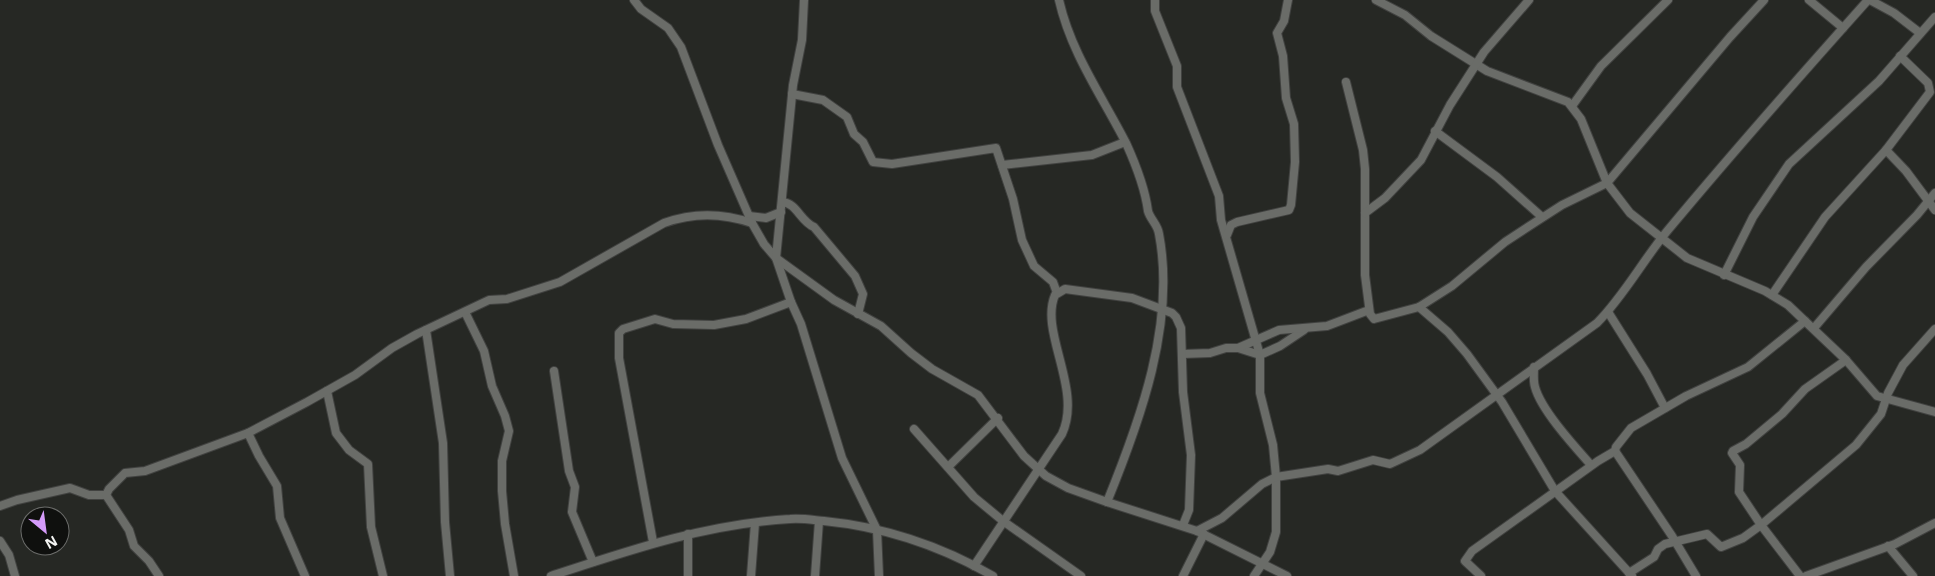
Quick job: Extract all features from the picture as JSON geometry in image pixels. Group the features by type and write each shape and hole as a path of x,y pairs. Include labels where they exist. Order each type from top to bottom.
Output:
{"street":[{"path":"634,0 641,9 668,28 682,47 718,145 751,220 764,244 776,258 834,300 881,326 932,369 970,388 998,418 1024,456 1038,470 1068,488 1200,532 1263,562 1287,576"},
{"path":"804,0 801,47 792,94 776,258 791,302 801,324 844,463 876,530 879,576"},
{"path":"1059,0 1062,14 1090,81 1125,142 1144,188 1148,212 1156,224 1160,235 1163,273 1162,310 1147,393 1107,502"},
{"path":"1155,0 1156,12 1177,66 1177,86 1210,167 1219,196 1221,220 1227,235 1260,355 1260,393 1273,445 1276,477 1275,542 1254,576"},
{"path":"1227,235 1231,225 1237,222 1289,210 1291,205 1296,162 1294,124 1286,98 1283,56 1277,33 1284,21 1288,0"},
{"path":"1376,0 1386,2 1496,76 1557,97 1572,106 1584,124 1607,183 1620,203 1661,239 1687,258 1772,295 1788,305 1846,360 1872,391 1886,400 1935,412"},
{"path":"1365,213 1385,198 1421,160 1435,131 1476,64 1502,30 1529,0"},
{"path":"1572,106 1601,66 1668,0"},
{"path":"1346,82 1363,150 1366,275 1369,310 1371,318 1374,320 1419,307 1452,286 1505,242 1542,217 1607,183 1730,37 1764,0"},
{"path":"1809,0 1843,28"},
{"path":"1183,576 1200,532 1222,518 1262,484 1276,477 1328,469 1338,471 1373,460 1386,464 1396,462 1420,450 1597,323 1608,312 1661,239 1758,122 1869,0 1894,13 1920,33"},
{"path":"1724,275 1753,217 1789,164 1879,81 1935,17"},
{"path":"1772,295 1825,217 1886,150 1930,92 1928,83 1900,56"},
{"path":"792,94 823,100 847,117 854,134 863,142 873,162 900,163 996,148 1025,246 1034,266 1053,282 1057,293"},
{"path":"1435,131 1497,177 1542,217"},
{"path":"1002,165 1092,155 1125,142"},
{"path":"1886,150 1929,199 1935,210"},
{"path":"1814,328 1866,267 1917,215 1935,192"},
{"path":"782,202 792,205 805,223 814,227 855,276 862,294 858,314"},
{"path":"106,495 109,489 125,473 145,470 248,432 355,375 392,348 426,330 489,300 507,299 560,282 664,223 678,218 718,214 751,220 766,218 781,212"},
{"path":"974,566 1062,434 1068,420 1068,399 1053,327 1053,299 1057,293 1065,289 1132,298 1174,314 1178,321 1181,328 1183,392 1191,455 1189,510 1183,525"},
{"path":"654,542 619,358 619,333 623,329 655,319 674,324 714,324 746,319 791,302"},
{"path":"1419,307 1448,332 1497,395 1555,491 1630,575 1654,557 1658,549 1675,541 1707,534 1721,547 1742,538 1762,525 1856,445 1881,414 1897,373 1935,329"},
{"path":"1238,348 1278,330 1304,330 1333,325 1369,310"},
{"path":"465,312 484,351 492,386 509,431 502,461 502,491 505,524 514,576"},
{"path":"1608,312 1643,368 1665,408"},
{"path":"1481,576 1464,561 1466,556 1591,465 1615,451 1616,446 1632,428 1665,408 1748,367 1805,321"},
{"path":"426,330 443,443 445,522 450,576"},
{"path":"1182,354 1210,353 1226,348 1238,348 1260,355 1280,346 1304,330"},
{"path":"1800,576 1739,492 1740,465 1732,453 1746,444 1782,414 1805,389 1846,360"},
{"path":"1534,367 1535,388 1546,407 1570,441 1591,465"},
{"path":"554,371 569,471 576,487 572,512 592,562"},
{"path":"327,391 336,433 349,450 368,464 371,527 383,576"},
{"path":"948,467 998,418"},
{"path":"914,429 974,497 1003,521 1081,576"},
{"path":"248,432 259,456 277,486 280,518 305,576"},
{"path":"1615,451 1696,576"},
{"path":"0,506 17,500 70,488 89,495 106,495"},
{"path":"106,495 129,530 134,546 159,576"},
{"path":"551,576 654,542 706,529 790,519 819,521 876,530 924,543 946,551 993,576"},
{"path":"815,576 819,521"},
{"path":"751,576 755,523"},
{"path":"1806,576 1888,546 1935,523"},
{"path":"688,534 688,576"},
{"path":"0,541 9,555 15,576"},
{"path":"1888,546 1913,576"}]}
